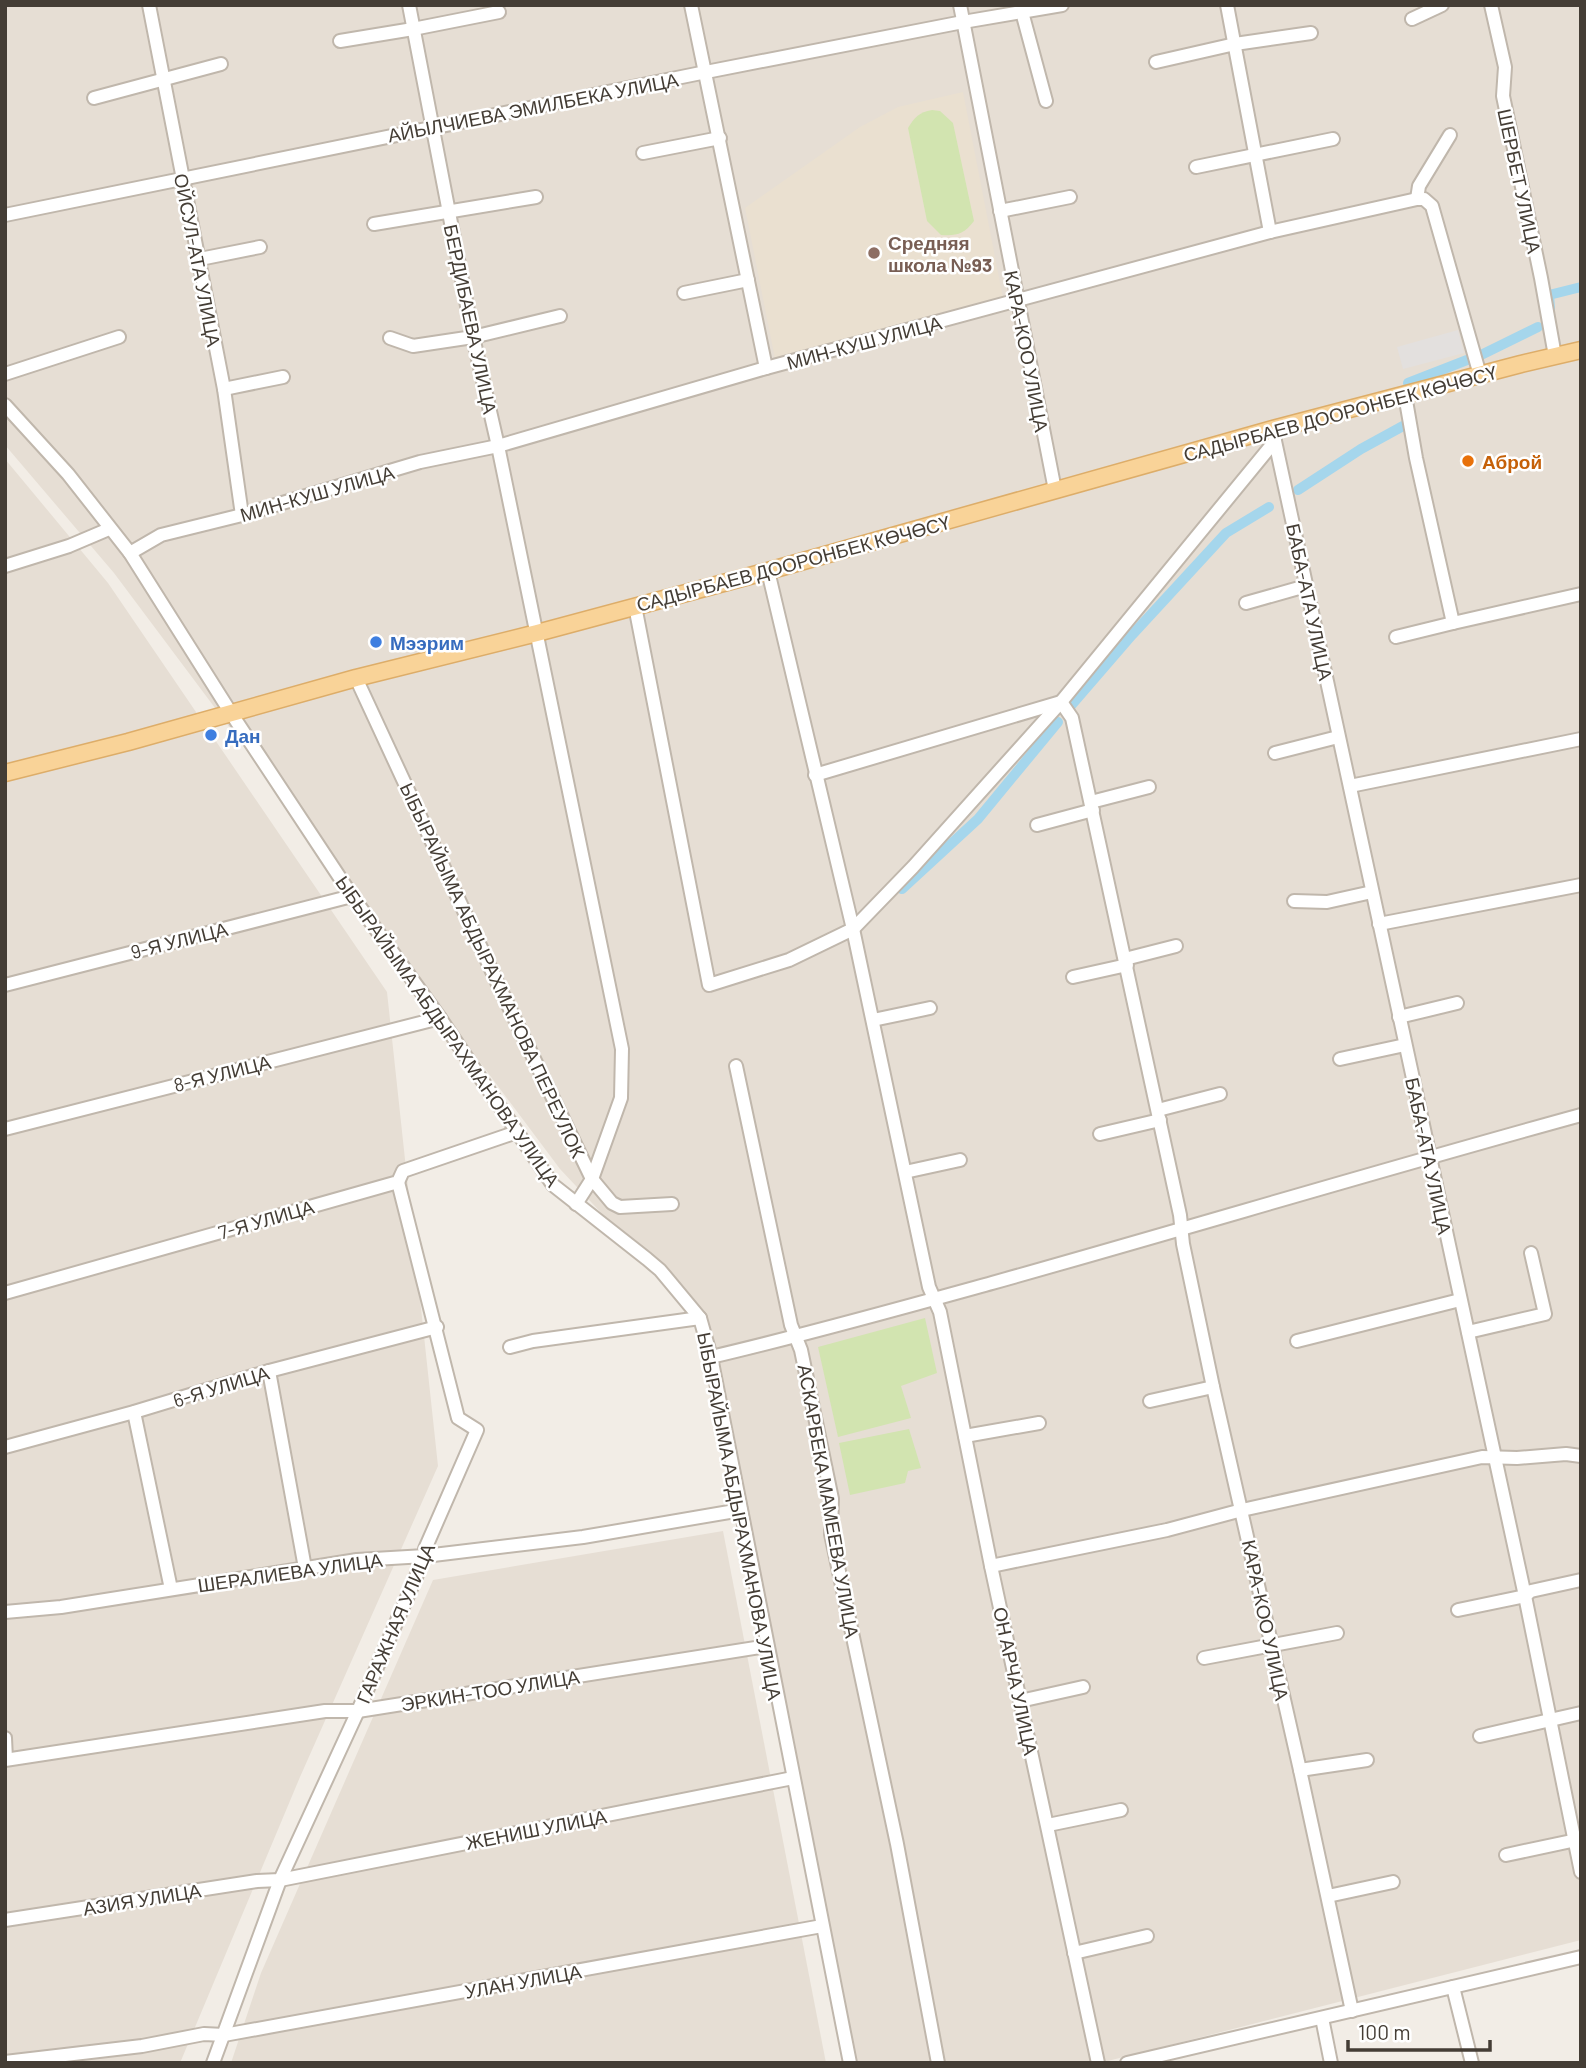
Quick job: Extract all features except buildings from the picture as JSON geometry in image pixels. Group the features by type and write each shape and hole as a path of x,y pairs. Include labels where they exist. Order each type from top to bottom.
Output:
{"main road":[{"name":"САДЫРБАЕВ ДООРОНБЕК КӨЧӨСҮ","path":"5,773 768,571 1055,490 1274,435 1405,395 1581,351"}],"street":[{"name":"ОЙСУЛ-АТА УЛИЦА","path":"149,5 224,389 242,515"},
{"name":"БЕРДИБАЕВА УЛИЦА","path":"409,5 473,337 498,446 622,1049 621,1098 592,1179 576,1204"},
{"path":"691,5 766,368"},
{"name":"КАРА-КОО УЛИЦА","path":"960,5 1055,490"},
{"name":"АЙЫЛЧИЕВА ЭМИЛБЕКА УЛИЦА","path":"5,215 706,72 1062,5"},
{"path":"1227,5 1270,232"},
{"path":"1412,19 1442,5"},
{"name":"ШЕРБЕТ УЛИЦА","path":"1492,5 1505,67 1503,96 1555,356"},
{"path":"340,41 499,12"},
{"path":"1022,12 1046,101"},
{"path":"1156,62 1235,44 1311,33"},
{"path":"94,98 221,64"},
{"path":"1450,135 1419,186 1417,200 1424,200 1432,206 1480,375"},
{"path":"643,153 720,138"},
{"path":"1196,167 1333,139"},
{"path":"374,224 536,197"},
{"path":"1000,211 1070,197"},
{"name":"МИН-КУШ УЛИЦА","path":"130,553 161,535 242,515 420,462 498,446 766,368 1270,232 1417,200"},
{"path":"200,259 260,247"},
{"path":"684,293 748,281"},
{"path":"390,338 413,346 473,337 560,316"},
{"path":"5,374 119,337"},
{"path":"224,389 282,377"},
{"path":"1405,395 1453,623"},
{"name":"ЫБЫРАЙЫМА АБДЫРАХМАНОВА УЛИЦА","path":"5,405 68,474 130,553 231,713 352,896 440,1018 553,1185 660,1270 700,1318 711,1357 850,2063"},
{"path":"635,606 709,985 789,960 853,929 913,867 1061,702 1274,435"},
{"name":"БАБА-АТА УЛИЦА","path":"1274,435 1578,1840 1581,1872"},
{"path":"5,566 69,546 109,529"},
{"name":"ОН АРЧА УЛИЦА","path":"768,571 853,929 929,1287 940,1312 991,1566 1098,2063"},
{"path":"1246,603 1306,586"},
{"path":"1396,637 1581,594"},
{"name":"ЫБЫРАЙЫМА АБДЫРАХМАНОВА ПЕРЕУЛОК","path":"356,678 592,1179 612,1203 620,1207 672,1204"},
{"path":"815,775 1061,702"},
{"name":"КАРА-КОО УЛИЦА","path":"1061,702 1072,718 1092,806 1180,1215 1213,1387 1352,2011"},
{"path":"1275,753 1338,737"},
{"path":"1350,786 1581,739"},
{"path":"1037,825 1149,787"},
{"path":"1380,924 1581,885"},
{"path":"1294,901 1327,902 1372,892"},
{"name":"9-Я УЛИЦА","path":"5,985 352,896"},
{"path":"1073,977 1176,946"},
{"path":"1399,1017 1457,1003"},
{"path":"873,1020 930,1008"},
{"name":"8-Я УЛИЦА","path":"5,1129 440,1018"},
{"path":"1340,1059 1405,1045"},
{"name":"АСКАРБЕКА МАМЕЕВА УЛИЦА","path":"736,1066 791,1325 804,1362 828,1474 832,1499 831,1534 897,1844 937,2063"},
{"path":"1100,1134 1220,1094"},
{"path":"711,1357 935,1299 1181,1230 1429,1156 1581,1115"},
{"name":"7-Я УЛИЦА","path":"5,1293 398,1182 403,1171 517,1132"},
{"path":"905,1172 960,1160"},
{"name":"ГАРАЖНАЯ УЛИЦА","path":"213,2063 280,1880 358,1711 477,1430 458,1418 398,1182"},
{"path":"1468,1332 1545,1314 1531,1253"},
{"path":"1297,1341 1460,1300"},
{"path":"510,1347 533,1341 700,1318"},
{"name":"6-Я УЛИЦА","path":"5,1447 270,1371 437,1327"},
{"path":"270,1371 305,1568"},
{"path":"1150,1401 1213,1387"},
{"path":"134,1412 171,1589"},
{"path":"965,1436 1039,1423"},
{"path":"991,1566 1167,1530 1242,1510 1482,1457 1517,1458 1566,1454 1581,1457"},
{"name":"ШЕРАЛИЕВА УЛИЦА","path":"5,1612 61,1607 357,1560 425,1556 583,1537 741,1510"},
{"path":"1458,1610 1525,1596 1531,1591 1581,1580"},
{"path":"1205,1658 1337,1633"},
{"name":"ЭРКИН-ТОО УЛИЦА","path":"6,1759 325,1711 358,1711 767,1646"},
{"path":"1020,1701 1083,1687"},
{"path":"1480,1736 1581,1713"},
{"path":"5,1738 6,1759"},
{"path":"1300,1770 1367,1760"},
{"name":"ЖЕНИШ УЛИЦА","path":"280,1880 793,1778"},
{"path":"1048,1825 1122,1810"},
{"path":"1506,1855 1578,1840"},
{"name":"АЗИЯ УЛИЦА","path":"5,1920 257,1881 280,1880"},
{"path":"1328,1896 1393,1882"},
{"name":"УЛАН УЛИЦА","path":"5,2062 142,2046 204,2034 224,2035 822,1926"},
{"path":"1074,1953 1147,1936"},
{"path":"1127,2063 1581,1957"},
{"path":"1453,1987 1472,2063"},
{"path":"1322,2018 1331,2063"}],"shaded area":[{"path":"5,5 1581,5 1581,1940 1100,2063 850,2063 700,1318 560,1169 114,573 5,445"},
{"name":"Средняя школа №93","path":"963,92 1003,298 775,359 745,208 860,127 898,107"},
{"path":"1458,330 1464,353 1403,369 1397,347"},
{"path":"5,459 108,583 387,992 438,1466 300,1777 180,2063 5,2063"},
{"path":"723,1531 826,2063 231,2063 261,1973 433,1580"}],"green space":[{"path":"932,110 940,111 953,123 974,221 967,229 956,234 941,235 927,221 908,128 917,116"},
{"path":"925,1318 937,1373 901,1386 911,1418 838,1437 818,1347"},
{"path":"909,1429 921,1468 908,1471 905,1483 850,1495 839,1443"}],"waterway":[{"path":"1550,308 1549,295 1581,287"},
{"path":"1481,355 1538,327"},
{"path":"1408,383 1467,360"},
{"path":"1298,490 1361,449 1403,426"},
{"path":"1069,708 1226,533 1269,507"},
{"path":"902,889 978,819 1058,722"}],"place":[{"name":"Средняя школа №93","path":"874,253"},
{"name":"Аброй","path":"1468,461"},
{"name":"Мээрим","path":"376,642"},
{"name":"Дан","path":"211,735"}]}
